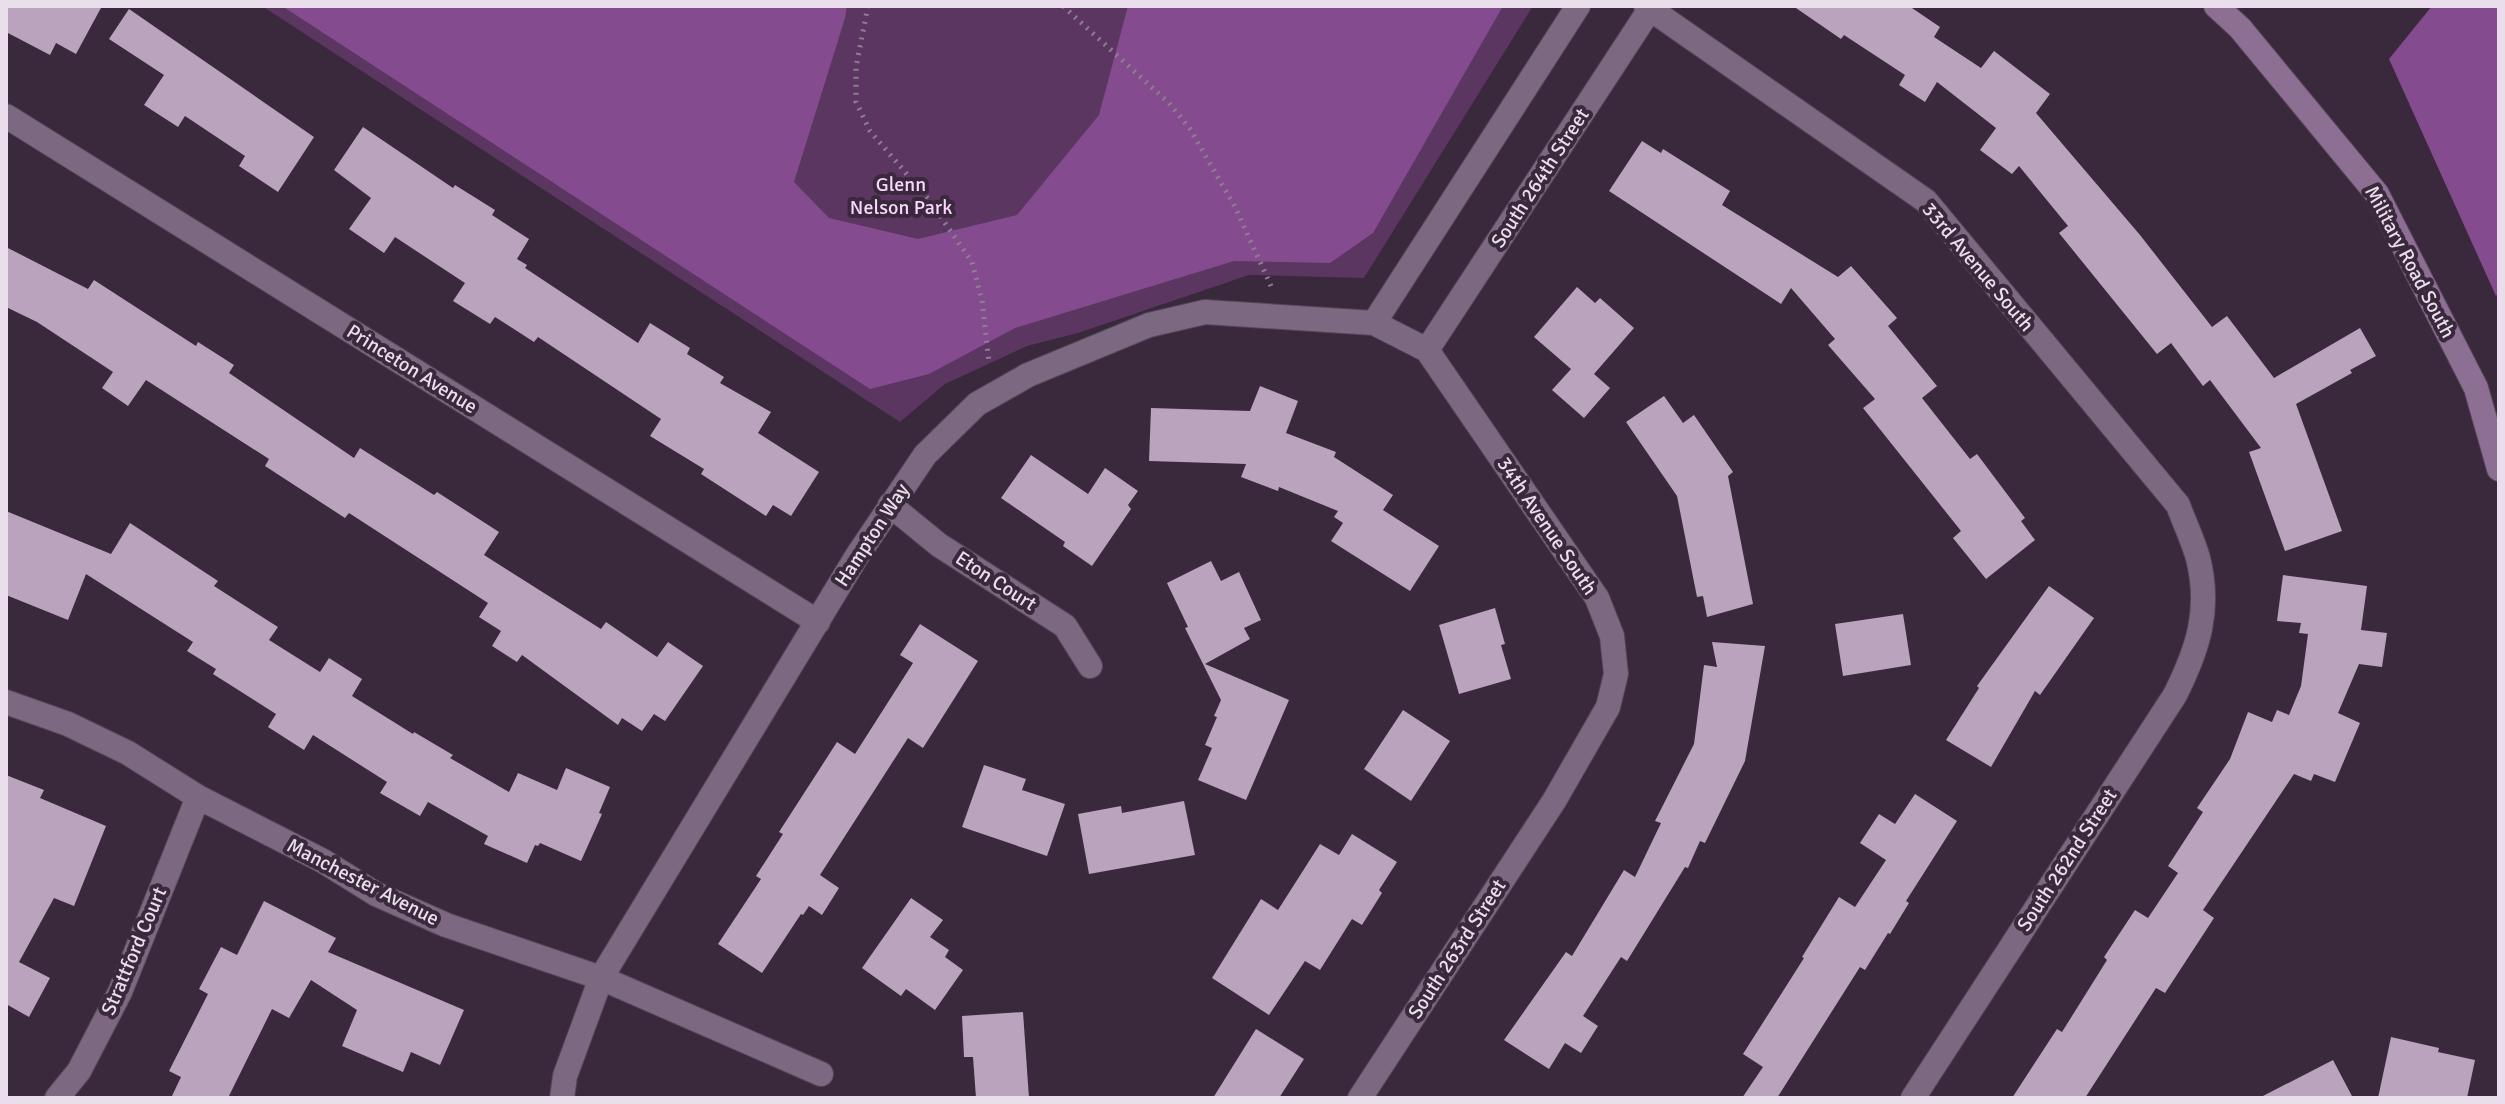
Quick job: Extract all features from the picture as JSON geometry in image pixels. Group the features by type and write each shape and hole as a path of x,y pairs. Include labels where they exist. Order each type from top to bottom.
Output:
{"main road":[{"name":"Military Road South","path":"2216,6 2240,28 2377,194 2476,388 2499,469"}],"street":[{"path":"1374,323 1578,6"},
{"name":"South 264th Street","path":"1427,350 1649,8"},
{"name":"33rd Avenue South","path":"1649,8 1926,201 2178,505 2198,558 2204,615"},
{"name":"Princeton Avenue","path":"6,116 818,622"},
{"name":"Hampton Way","path":"562,1098 565,1076 601,978 890,505 925,455 977,404 1028,375 1149,325 1205,312 1374,323 1427,350"},
{"name":"34th Avenue South","path":"1427,350 1597,598 1612,636 1616,674 1608,707 1554,801"},
{"name":"Eton Court","path":"890,505 939,545 1065,626 1090,666"},
{"name":"South 262nd Street","path":"1913,1098 2175,695 2192,660 2204,615"},
{"name":"Manchester Avenue","path":"6,702 68,724 128,753 198,797 323,861 376,894 446,925 601,978 821,1074"},
{"name":"Strattford Court","path":"57,1098 79,1071 120,992 198,797"},
{"name":"South 263rd Street","path":"1360,1098 1554,801"}],"path":[{"path":"868,6 856,67 856,102 870,131 929,200 972,262 982,300 992,396"},
{"path":"1063,6 1169,103 1190,129 1251,238 1284,316"}],"green space":[{"name":"Glenn Nelson Park","path":"262,6 1533,6 1364,278 1249,275 1078,333 1027,346 945,384 900,422"}],"shaded area":[{"name":"Glenn Nelson Park","path":"282,6 847,6 794,182 829,218 918,239 1017,215 1099,115 1128,6 1503,6 1373,233 1330,263 1234,261 1015,328 929,374 870,389"},
{"path":"2432,6 2499,6 2499,291 2496,296 2389,59"}],"building":[{"path":"6,6 102,6 76,54 56,43 50,55 6,32"},
{"path":"1793,6 1909,6 1940,27 1934,37 1981,68 1994,51 2050,94 2036,113 2140,235 2212,327 2227,316 2274,378 2360,328 2376,356 2296,404 2342,531 2285,551 2249,452 2261,448 2210,380 2203,386 2171,343 2157,354 2059,233 2068,226 2019,166 2012,174 1980,150 1996,128 1937,82 1925,102 1899,85 1905,75 1844,35 1841,39"},
{"path":"129,9 314,137 278,192 239,166 245,156 185,116 178,127 144,105 164,75 109,39"},
{"path":"363,127 453,188 455,185 495,210 492,215 529,239 517,259 527,265 525,268 638,343 650,323 690,348 687,354 724,377 720,383 771,412 758,433 819,472 791,516 773,505 766,516 701,474 704,469 650,436 661,419 538,337 534,342 495,317 490,324 453,301 465,283 395,237 384,253 349,229 371,198 334,170"},
{"path":"1642,141 1661,153 1663,149 1730,191 1722,205 1838,277 1851,266 1897,318 1888,326 1937,386 1922,398 1970,459 1977,454 2025,518 2021,521 2035,540 1986,579 1953,538 1961,531 1863,408 1875,399 1828,345 1835,339 1791,288 1781,304 1609,191"},
{"path":"6,247 88,289 94,280 196,346 198,342 234,365 229,373 354,458 360,448 434,495 437,492 499,532 484,555 601,629 606,622 657,657 668,642 703,666 665,721 654,714 642,731 622,718 618,725 522,655 517,662 492,646 501,631 479,617 488,603 349,513 345,518 265,466 269,459 146,380 128,406 102,388 113,372 37,322 6,307"},
{"path":"1577,287 1595,303 1600,298 1634,328 1594,374 1610,388 1584,418 1552,390 1571,369 1534,337"},
{"path":"1260,386 1298,401 1286,433 1336,452 1334,457 1393,495 1383,510 1439,546 1410,591 1331,541 1343,523 1334,517 1338,511 1279,487 1278,491 1241,477 1246,464 1149,461 1151,408 1250,411"},
{"path":"1664,396 1683,423 1694,415 1733,472 1728,476 1753,604 1707,617 1703,596 1697,597 1677,496 1626,422"},
{"path":"1031,455 1088,494 1105,468 1138,491 1128,505 1131,509 1092,566 1063,546 1065,542 1001,498"},
{"path":"6,511 111,554 130,523 218,581 214,586 278,627 269,640 320,672 329,658 362,679 352,696 509,792 518,773 557,790 566,768 610,787 599,813 602,814 581,861 540,843 535,845 527,863 484,844 488,836 428,802 420,816 380,793 387,782 313,735 304,750 268,727 276,714 213,674 216,669 187,651 193,642 86,574 68,620 6,595"},
{"path":"1211,561 1221,581 1239,572 1261,620 1244,628 1250,639 1205,664 1289,700 1246,800 1198,780 1212,748 1205,745 1221,700 1185,628 1188,627 1167,583"},
{"path":"2283,575 2367,586 2361,630 2387,633 2382,667 2359,664 2338,713 2360,723 2335,782 2314,774 2311,781 2294,774 2203,910 2214,918 2165,993 2156,988 2085,1098 2012,1098 2057,1029 2062,1032 2107,960 2104,957 2135,910 2148,918 2178,873 2168,866 2203,812 2197,808 2230,759 2248,712 2272,722 2277,710 2289,715 2301,686 2308,634 2299,633 2301,623 2277,621"},
{"path":"2049,586 2094,618 2040,695 2035,691 1991,767 1946,740 1979,688 1977,686"},
{"path":"1495,608 1511,679 1459,694 1439,625"},
{"path":"1903,614 1911,665 1843,676 1835,624"},
{"path":"920,624 978,661 923,748 908,738 820,875 839,888 822,915 809,906 762,973 718,944 761,879 756,876 783,834 779,832 837,742 855,754 913,663 900,655"},
{"path":"1712,642 1765,646 1745,761 1705,843 1700,841 1688,868 1685,867 1627,961 1621,957 1583,1016 1598,1026 1581,1053 1565,1043 1549,1069 1504,1040 1566,952 1572,956 1624,870 1635,877 1661,823 1655,821 1694,744 1704,665 1717,667"},
{"path":"1403,710 1450,741 1411,801 1364,769"},
{"path":"984,765 1026,779 1022,790 1065,804 1047,856 962,827"},
{"path":"6,775 44,790 40,798 106,826 74,906 54,898 19,962 50,978 29,1017 6,1004"},
{"path":"1915,794 1957,821 1906,901 1909,903 1890,934 1865,970 1860,967 1777,1098 1742,1098 1763,1067 1743,1054 1839,897 1855,907 1886,860 1860,843 1879,814 1895,824"},
{"path":"1184,801 1195,855 1089,874 1078,814 1121,806 1122,813"},
{"path":"1352,834 1397,862 1362,925 1352,919 1320,970 1305,961 1269,1015 1212,978 1261,899 1278,910 1320,844 1339,855"},
{"path":"911,898 943,920 930,937 949,950 945,957 963,970 935,1010 906,989 901,996 862,968"},
{"path":"264,901 336,938 328,952 464,1010 440,1065 411,1052 403,1072 342,1046 357,1010 311,980 289,1018 272,1009 228,1098 171,1098 181,1077 169,1071 208,994 199,989 221,947 237,955"},
{"path":"1023,1012 1029,1098 976,1098 973,1057 964,1057 962,1016"},
{"path":"1256,1029 1304,1059 1279,1098 1213,1098"},
{"path":"2391,1037 2475,1060 2467,1098 2378,1098"},
{"path":"2333,1060 2353,1098 2259,1098"}]}
